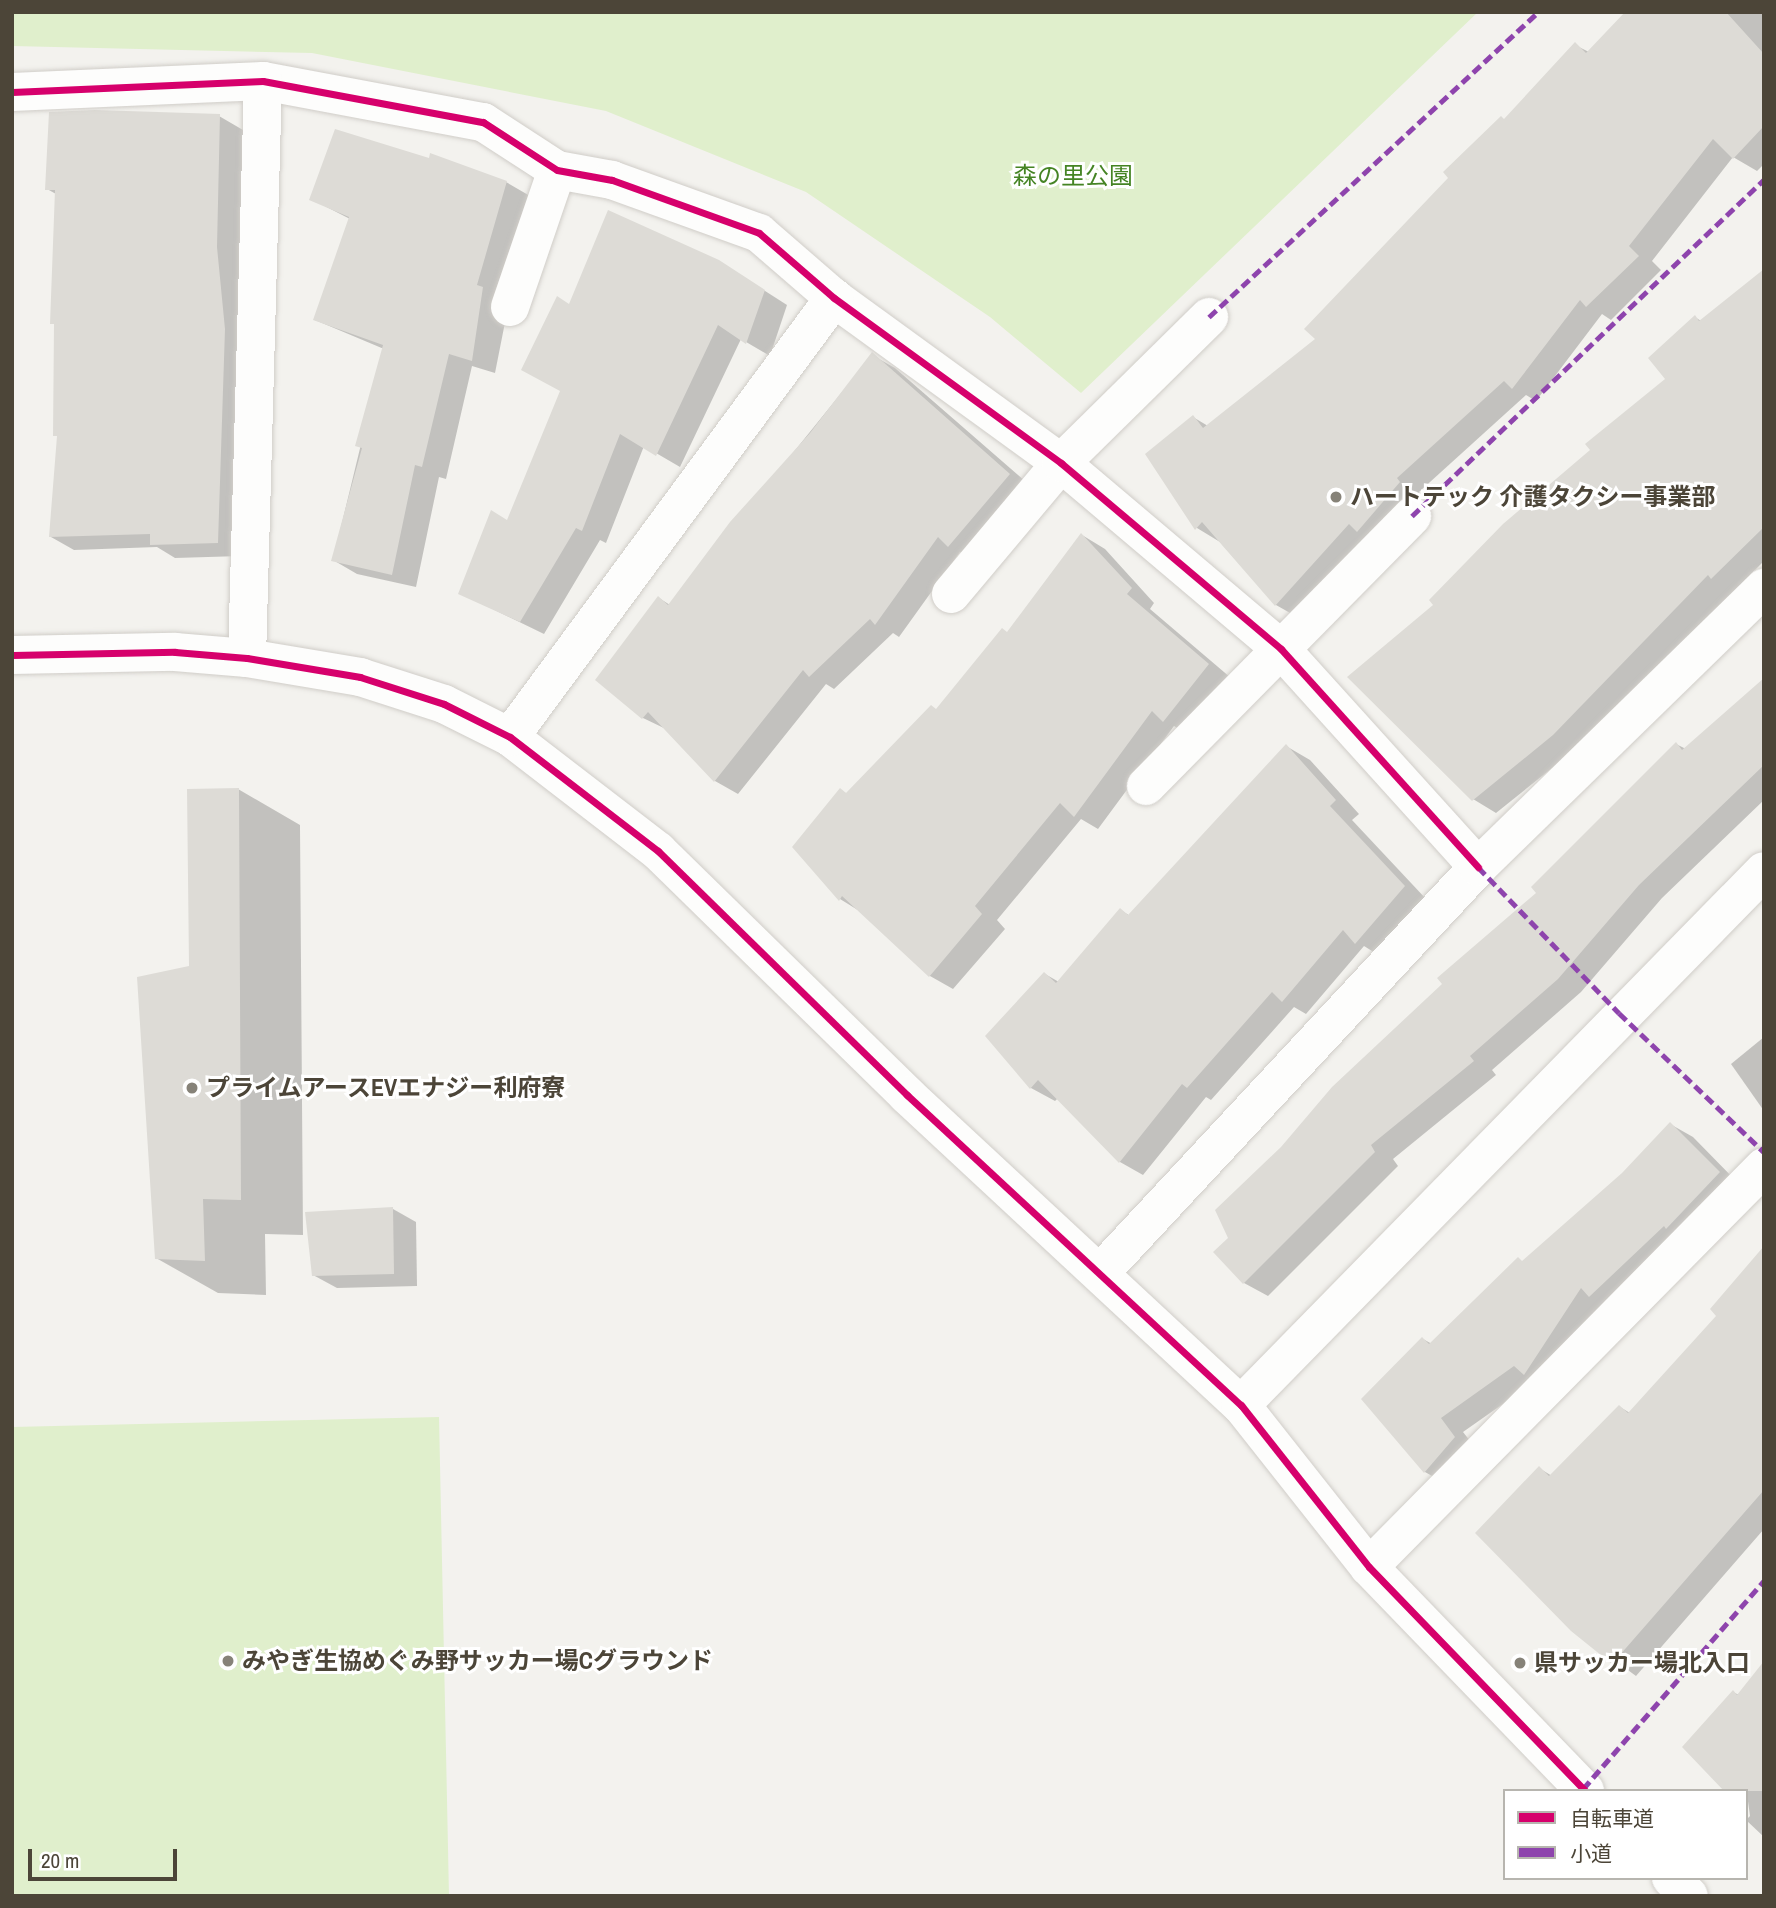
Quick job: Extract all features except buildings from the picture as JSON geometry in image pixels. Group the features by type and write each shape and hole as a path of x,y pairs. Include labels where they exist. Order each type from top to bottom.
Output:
{"street":[{"path":"12,92 263,81 483,122 557,170 612,180 759,233 834,298 1061,463 1281,649 1478,867"},
{"path":"247,658 263,81"},
{"path":"510,307 557,170"},
{"path":"510,737 834,298"},
{"path":"951,594 1061,463 1209,317"},
{"path":"1146,786 1412,516"},
{"path":"1101,1272 1478,867 1764,588"},
{"path":"12,655 174,652 247,658 360,677 444,704 510,737 658,851 907,1095 1101,1272 1241,1405 1369,1567 1583,1789"},
{"path":"1241,1405 1619,1013 1764,871"},
{"path":"1369,1567 1764,1167"},
{"path":"1673,1880 1689,1896"}],"green space":[{"name":"森の里公園","path":"12,12 1478,12 1081,393 990,317 806,192 606,111 312,53 12,46"},
{"name":"みやぎ生協めぐみ野サッカー場Cグラウンド","path":"439,1417 449,1896 12,1896 12,1427"}],"marked path":[{"path":"1209,317 1538,12"},
{"path":"1412,516 1764,180"},
{"path":"1478,867 1619,1013 1764,1152"},
{"path":"1583,1789 1764,1581"}],"cycle path":[{"path":"12,92 263,81 483,122 557,170 612,180 759,233 834,298 1061,463 1281,649 1478,867"},
{"path":"12,655 175,652 247,658 360,677 444,704 510,737 658,851 907,1095 1241,1405 1369,1567 1583,1789"}],"place":[{"name":"ハートテック 介護タクシー事業部","path":"1336,497"},
{"name":"プライムアースEVエナジー利府寮","path":"192,1088"},
{"name":"みやぎ生協めぐみ野サッカー場Cグラウンド","path":"228,1661"},
{"name":"県サッカー場北入口","path":"1520,1663"}]}
